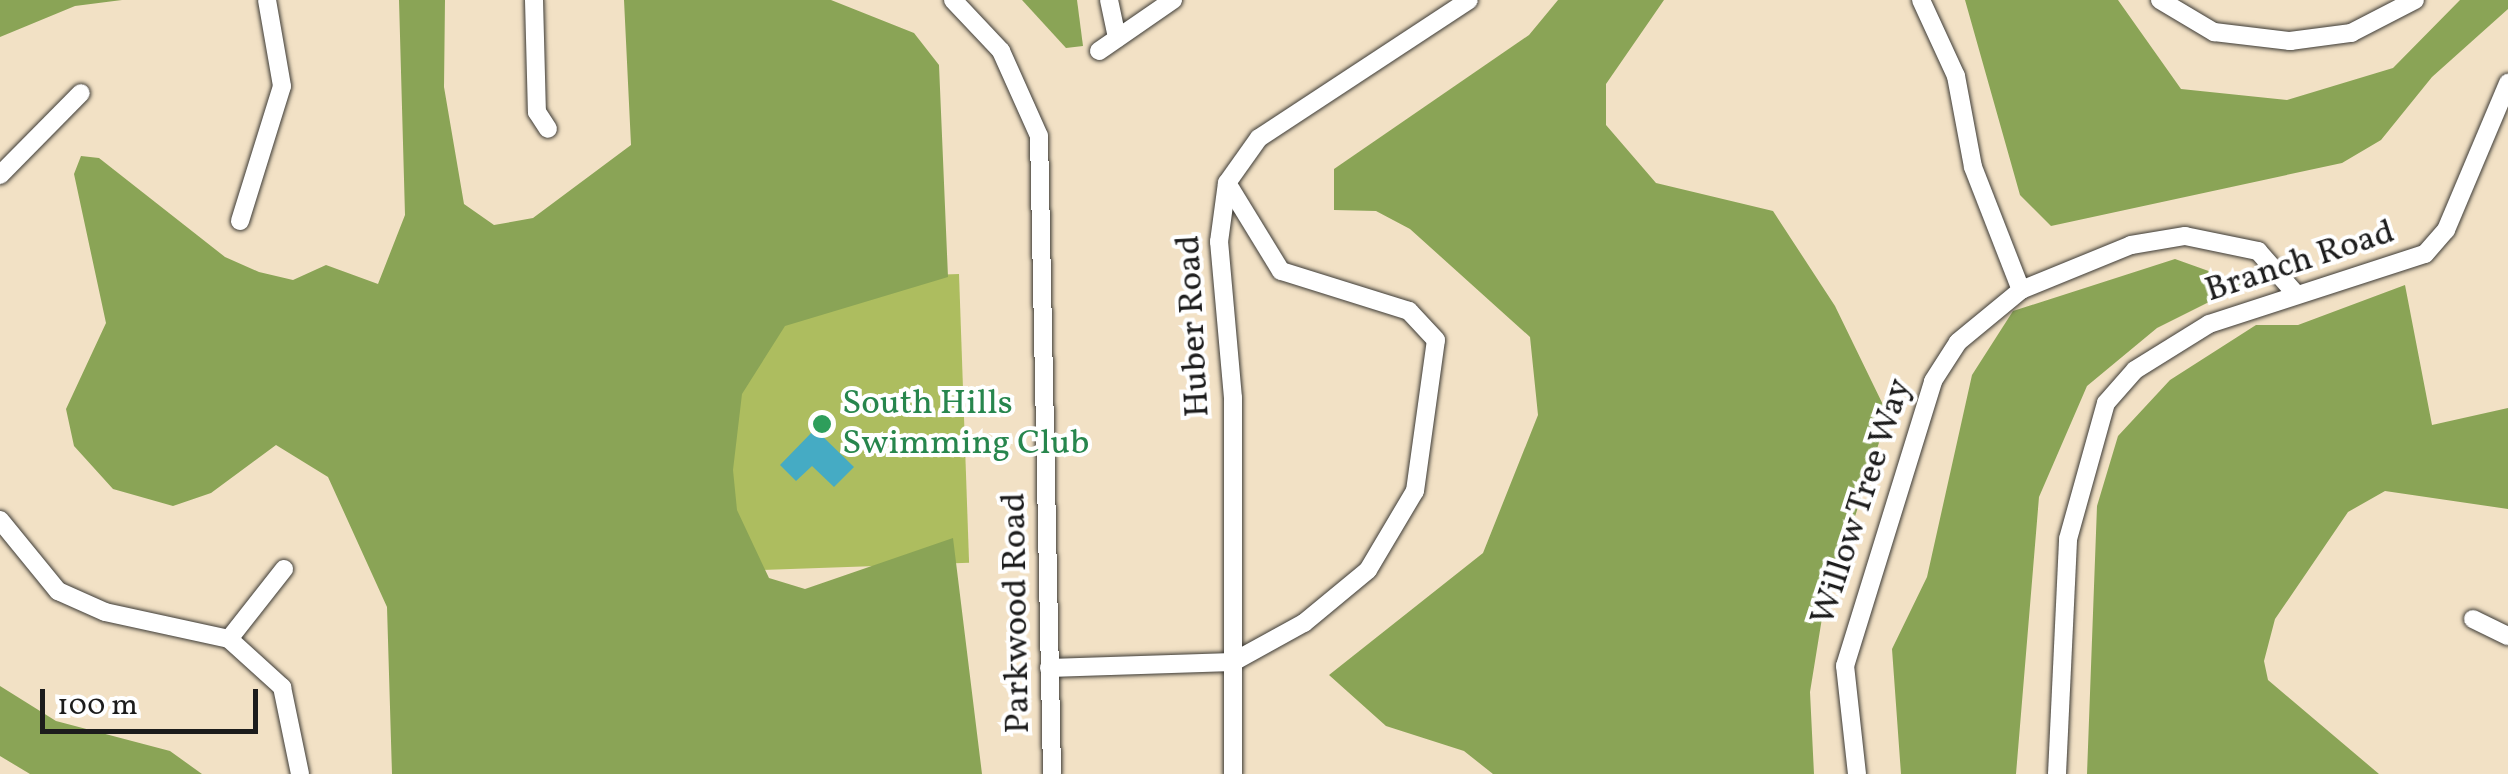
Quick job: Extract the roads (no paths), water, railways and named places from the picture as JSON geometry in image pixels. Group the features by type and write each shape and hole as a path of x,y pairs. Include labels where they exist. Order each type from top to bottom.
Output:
{"street":[{"path":"240,220 282,86 267,0"},
{"path":"534,0 538,112 548,129"},
{"name":"Parkwood Road","path":"952,0 1001,52 1039,136 1052,774"},
{"path":"1109,0 1117,38"},
{"path":"1099,51 1172,0"},
{"name":"Huber Road","path":"1235,773 1233,398 1219,242 1227,183 1259,138 1469,0"},
{"path":"1921,0 1956,76 1973,166 2021,290"},
{"path":"2160,0 2214,32 2290,42 2351,33 2416,0"},
{"name":"Branch Road","path":"2057,774 2068,539 2106,403 2178,342 2295,293 2402,269 2425,254 2446,230 2508,82"},
{"path":"0,175 80,93"},
{"path":"1049,668 1232,662 1304,623 1377,556 1415,491 1438,369 1436,340 1409,310 1282,271 1227,183"},
{"name":"Willow Tree Way","path":"1857,774 1845,666 1933,382 1958,342 2021,290 2131,245 2185,236 2258,251 2295,293"},
{"path":"0,520 58,591 105,612 229,639 282,687 300,774"},
{"path":"229,639 284,569"},
{"path":"2473,620 2508,636"}],"water":[{"path":"815,429 854,467 834,487 812,466 796,481 780,465"}],"place":[{"name":"South Hills Swimming Club","path":"822,424"}]}
